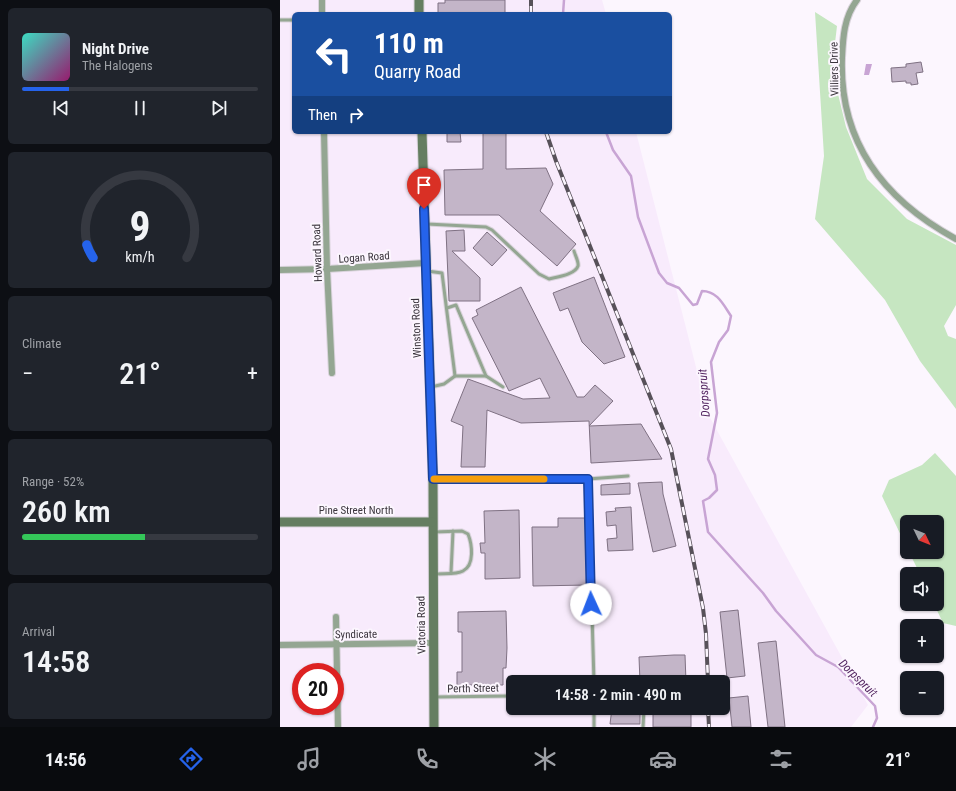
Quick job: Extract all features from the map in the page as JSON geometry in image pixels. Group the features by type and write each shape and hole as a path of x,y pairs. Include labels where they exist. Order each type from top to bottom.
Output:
{"street":[{"path":"322,0 322,12"},
{"path":"419,0 419,12"},
{"name":"Villiers Drive","path":"857,0 847,18 843,39 842,70 844,103 857,142 878,176 904,205 934,227 956,239"},
{"name":"Howard Road","path":"324,134 327,269 332,374"},
{"name":"Winston Road","path":"422,134 433,479 432,527"},
{"name":"Logan Road","path":"280,270 426,267"},
{"name":"Pine Street North","path":"280,522 432,527"},
{"name":"Victoria Road","path":"432,527 434,727"},
{"path":"336,617 338,727"},
{"name":"Syndicate","path":"280,645 432,643"}],"lane":[{"path":"280,20 292,20"},
{"path":"424,224 486,227 492,230 539,274 549,279 573,272 577,268 578,266 574,251"},
{"path":"426,267 442,273 455,376"},
{"path":"447,308 456,305 486,376"},
{"path":"430,388 444,384 455,376 486,376 503,387"},
{"path":"433,479 588,479 628,476"},
{"path":"588,479 594,675"},
{"path":"432,527 462,531 468,534 471,547 471,561 467,568 462,572 432,574"},
{"path":"451,573 453,531"},
{"name":"Perth Street","path":"434,697 506,696"},
{"path":"594,715 594,727"},
{"path":"643,727 644,715"}],"shaded area":[{"path":"280,0 602,0 605,12 292,12 292,134 637,134 708,414 868,705 851,727 280,727"},
{"path":"866,64 872,64 869,75 864,75"}],"green space":[{"path":"815,12 837,26 835,43 838,94 846,127 867,179 907,219 956,245 956,305 944,326 948,336 956,339 956,409 920,361 885,300 815,219 824,156"},
{"path":"935,453 956,476 956,626 944,623 944,619 941,619 937,611 944,611 944,567 916,567 912,559 944,559 944,515 900,515 900,533 882,496 889,480 922,465"}],"building":[{"path":"445,0 505,0 505,12 438,12 438,3 445,3"},
{"path":"921,62 923,72 916,73 918,84 911,85 911,83 906,83 906,81 892,82 891,68 906,67 906,64"},
{"path":"447,134 460,134 461,142 447,142"},
{"path":"483,134 506,134 506,169 546,168 553,184 540,211 576,244 557,266 499,215 445,215 444,170 483,169"},
{"path":"464,230 465,251 452,251 480,278 480,301 449,301 446,231"},
{"path":"487,232 507,250 492,266 473,248"},
{"path":"594,277 625,357 604,364 582,342 568,308 560,311 553,293"},
{"path":"521,287 577,397 584,397 595,385 613,401 589,426 589,421 521,423 487,410 485,467 461,467 463,426 451,421 468,379 523,399 550,398 540,378 509,391 472,318 478,315 476,310"},
{"path":"641,424 662,459 591,463 589,426"},
{"path":"662,482 663,494 676,546 653,552 638,483"},
{"path":"630,483 630,494 601,495 601,485"},
{"path":"631,507 633,550 608,551 607,539 617,538 616,525 607,526 606,512 616,511 615,508"},
{"path":"519,510 520,578 485,579 485,553 481,553 480,543 485,543 484,511"},
{"path":"558,518 586,518 588,585 533,586 532,527 558,527"},
{"path":"738,610 745,676 730,678 730,675 727,675 720,612"},
{"path":"506,611 507,648 506,668 503,668 503,685 457,685 457,672 462,672 462,632 458,632 458,612"},
{"path":"776,641 785,727 768,727 758,643"},
{"path":"685,655 686,675 640,675 639,657"},
{"path":"748,696 751,727 732,727 730,698"},
{"path":"611,715 640,715 640,724 610,724"},
{"path":"653,715 691,715 691,727 653,727"}],"waterway":[{"name":"Dorpspruit","path":"563,12 564,0"},
{"name":"Dorpspruit","path":"607,134 613,150 631,176 638,217 659,273 667,283 679,288 693,305 697,304 702,291 712,293 719,299 731,316 728,330 719,342 711,362 717,413 708,459 715,475 717,490 709,498 703,501 708,532 816,655 838,667 875,706 877,718 873,727"}],"railway":[{"path":"531,0 531,12"},
{"path":"547,134 556,161 671,449 703,608 708,675"},
{"path":"708,715 709,727"}],"slow traffic":[{"path":"434,479 544,479"}],"route":[{"path":"424,209 433,479 588,479 591,604"}]}
